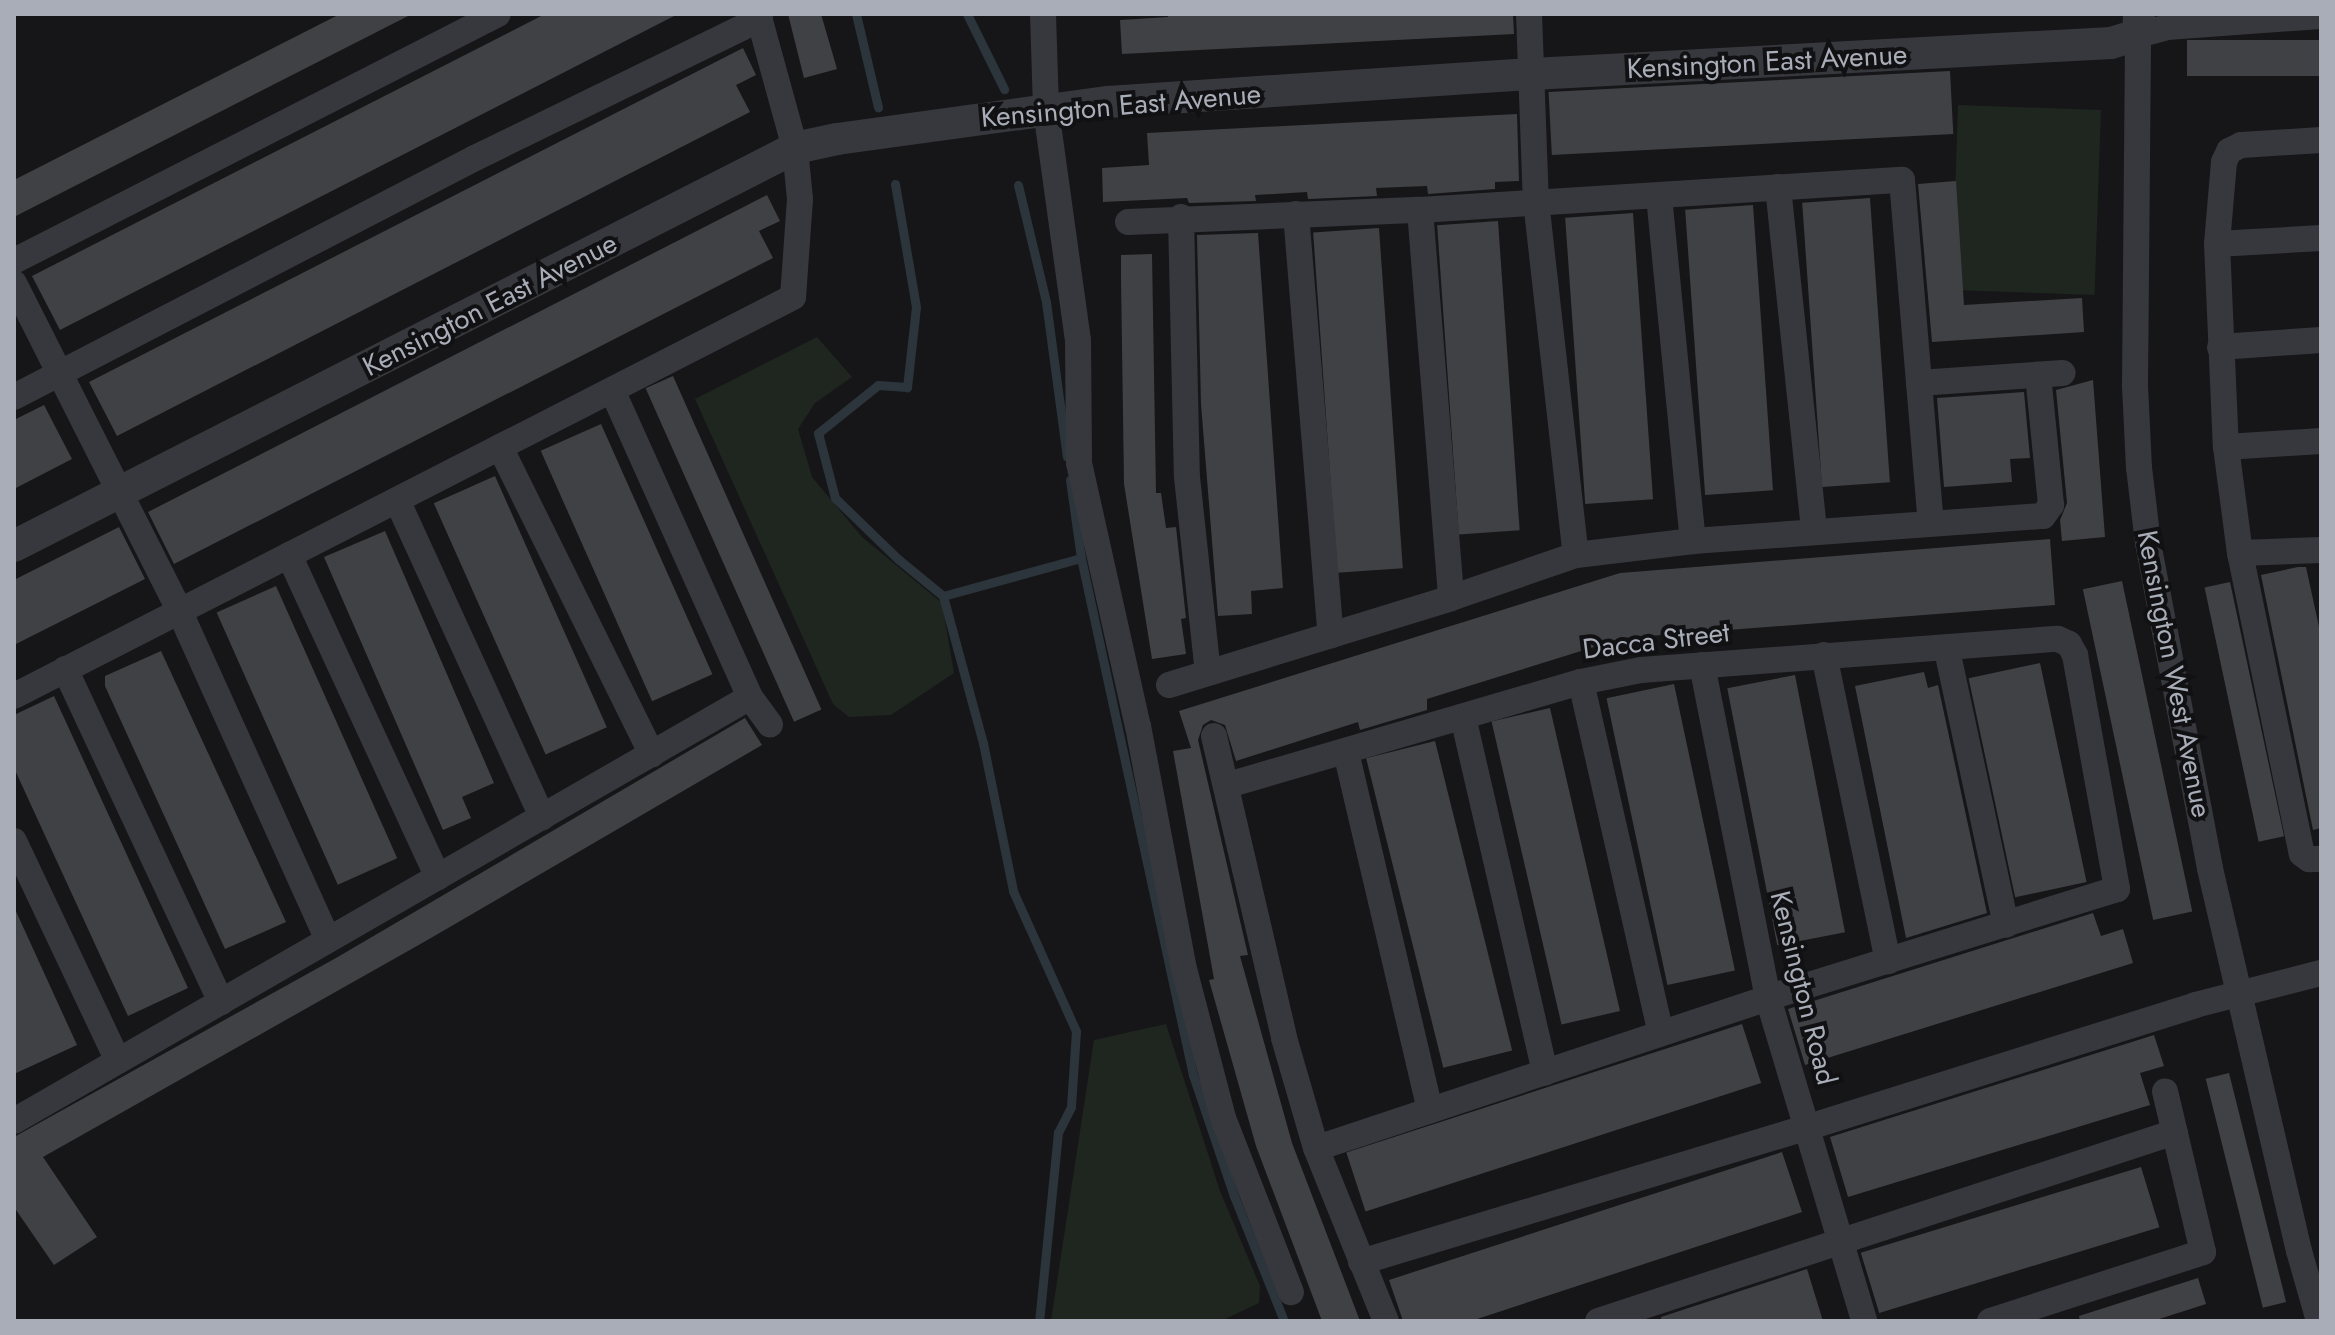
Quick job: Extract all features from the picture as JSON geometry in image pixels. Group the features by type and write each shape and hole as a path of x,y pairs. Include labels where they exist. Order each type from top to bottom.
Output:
{"street":[{"path":"14,261 498,14"},
{"path":"1043,14 1046,110 1078,340 1079,463 1100,570 1138,726 1184,969 1223,1118 1291,1292"},
{"path":"1529,14 1536,201 1576,555"},
{"name":"Kensington East Avenue","path":"14,546 795,148 837,139 1108,102 1533,74 2094,44 2138,25 2167,27 2321,16"},
{"path":"14,397 475,158 759,17 795,148 800,199 793,297 14,696"},
{"name":"Kensington West Avenue","path":"2138,25 2135,386 2139,468 2152,565 2239,993 2299,1251 2319,1321"},
{"path":"2321,140 2241,145 2229,151 2224,162 2217,244 2226,447 2240,553 2302,854 2309,859 2321,859"},
{"path":"1128,222 1181,217 1420,210 1902,180 1931,523"},
{"path":"1778,187 1814,531"},
{"path":"1659,196 1693,541"},
{"path":"1420,210 1451,598"},
{"path":"1296,214 1331,636"},
{"path":"1181,217 1187,477 1208,673"},
{"path":"2217,244 2321,238"},
{"path":"14,283 179,610 328,940"},
{"path":"2220,347 2321,340"},
{"path":"1169,685 1451,598 1576,555 1693,541 2043,516 2051,505 2050,374 1919,383"},
{"path":"612,390 750,697 770,725"},
{"path":"2226,447 2321,441"},
{"path":"500,447 652,754"},
{"path":"397,500 542,817"},
{"path":"2240,553 2321,550"},
{"path":"289,555 438,877"},
{"name":"Dacca Street","path":"1228,785 1581,682 1641,670 1824,655 1947,650 2058,639 2069,644 2075,655 2117,889 2006,925"},
{"path":"1316,1148 1768,998 2006,925 1947,650"},
{"path":"1824,655 1888,961"},
{"name":"Kensington Road","path":"1702,665 1768,998 1864,1321"},
{"path":"65,669 221,1002"},
{"path":"1581,682 1661,1033"},
{"path":"14,1121 750,697"},
{"path":"1463,717 1545,1073"},
{"path":"1214,736 1228,785 1284,1038 1316,1148 1386,1321"},
{"path":"1346,752 1430,1110"},
{"path":"14,841 118,1061"},
{"path":"1361,1262 2239,993 2321,973"},
{"path":"1990,1321 2203,1252 2165,1091"},
{"path":"1598,1321 2175,1132"}],"shaded area":[{"path":"1958,105 2101,110 2095,295 1952,290"},
{"path":"817,337 852,377 815,403 798,429 812,477 862,537 942,603 954,673 891,715 849,717 833,704 695,399"},
{"path":"1166,1024 1220,1191 1260,1286 1259,1303 1221,1321 1051,1321 1094,1040"}],"building":[{"path":"340,14 412,14 14,217 14,180"},
{"path":"545,14 678,14 60,330 32,276"},
{"path":"788,14 821,14 837,69 804,78"},
{"path":"1167,14 1513,14 1514,34 1122,54 1120,20 1168,17"},
{"path":"2187,40 2321,40 2321,76 2187,76"},
{"path":"743,48 756,75 736,85 750,112 117,436 89,382"},
{"path":"1950,71 1953,134 1552,155 1549,92"},
{"path":"1517,114 1519,181 1495,182 1495,189 1428,194 1427,186 1376,188 1377,196 1308,199 1307,192 1255,195 1256,201 1189,203 1187,198 1103,202 1102,168 1149,165 1147,133"},
{"path":"1956,181 1964,305 2082,298 2084,332 1932,342 1918,184"},
{"path":"767,195 780,221 759,231 773,258 174,564 148,512"},
{"path":"1870,198 1890,482 1822,487 1802,203"},
{"path":"1753,205 1773,490 1705,495 1685,210"},
{"path":"1633,213 1653,499 1585,504 1565,218"},
{"path":"1498,221 1520,530 1459,535 1437,225"},
{"path":"1379,228 1403,568 1337,573 1313,233"},
{"path":"1258,233 1283,588 1251,591 1252,614 1218,616 1201,404 1197,235"},
{"path":"1152,254 1156,493 1161,493 1166,528 1176,527 1186,618 1181,619 1186,654 1152,659 1124,484 1121,255"},
{"path":"673,376 821,709 794,722 646,388"},
{"path":"2093,380 2105,537 2062,541 2060,520 2067,503 2056,390"},
{"path":"2024,392 2030,458 2010,459 2012,482 1944,487 1937,398"},
{"path":"44,405 72,459 14,489 14,420"},
{"path":"601,424 712,674 652,701 541,451"},
{"path":"495,476 607,727 546,754 434,503"},
{"path":"119,527 145,579 14,645 14,580"},
{"path":"385,531 494,783 462,797 471,818 443,830 324,557"},
{"path":"2050,539 2055,605 1623,638 1427,699 1427,710 1360,730 1358,722 1236,761 1225,725 1211,720 1203,725 1198,740 1248,955 1240,956 1292,1143 1360,1321 1322,1321 1256,1146 1209,980 1214,979 1173,751 1191,748 1179,711 1620,573"},
{"path":"2306,567 2321,636 2321,828 2313,830 2261,575"},
{"path":"2122,581 2192,912 2153,920 2083,589"},
{"path":"2230,582 2284,836 2259,842 2205,587"},
{"path":"276,586 397,858 338,885 217,612"},
{"path":"161,651 286,922 225,949 105,686 105,676"},
{"path":"2040,663 2087,882 2015,897 1969,678"},
{"path":"1924,672 1928,688 1938,685 1987,913 1906,938 1855,686"},
{"path":"1795,675 1845,932 1777,945 1727,688"},
{"path":"1674,684 1735,971 1667,985 1607,698"},
{"path":"54,696 188,988 128,1016 14,768 14,715"},
{"path":"1550,708 1620,1011 1561,1025 1492,721"},
{"path":"745,718 762,745 424,942 43,1157 97,1237 54,1265 14,1207 14,1137 336,958"},
{"path":"1435,741 1512,1051 1443,1068 1366,758"},
{"path":"14,907 77,1045 14,1074"},
{"path":"2093,913 2101,936 2123,929 2133,963 1805,1065 1788,1009"},
{"path":"1742,1024 1761,1083 1366,1212 1346,1153"},
{"path":"2154,1035 2164,1066 2140,1073 2150,1105 1848,1197 1830,1137"},
{"path":"2229,1073 2286,1302 2263,1308 2206,1079"},
{"path":"1782,1152 1802,1212 1471,1321 1403,1321 1389,1280"},
{"path":"2141,1167 2159,1227 1879,1313 1861,1253"},
{"path":"1807,1269 1823,1321 1661,1321 1661,1317"},
{"path":"2198,1278 2206,1304 2153,1321 2080,1321 2079,1316"}],"waterway":[{"path":"856,14 878,107"},
{"path":"967,14 1004,89"},
{"path":"895,184 916,307 907,387 878,385 818,433 835,498 898,559 943,596 983,743 1013,891 1076,1031 1071,1107 1058,1132 1039,1321"},
{"path":"1018,185 1046,302 1067,457"},
{"path":"943,596 1081,558 1070,480"},
{"path":"1081,558 1193,1075 1234,1196 1284,1321"}]}
